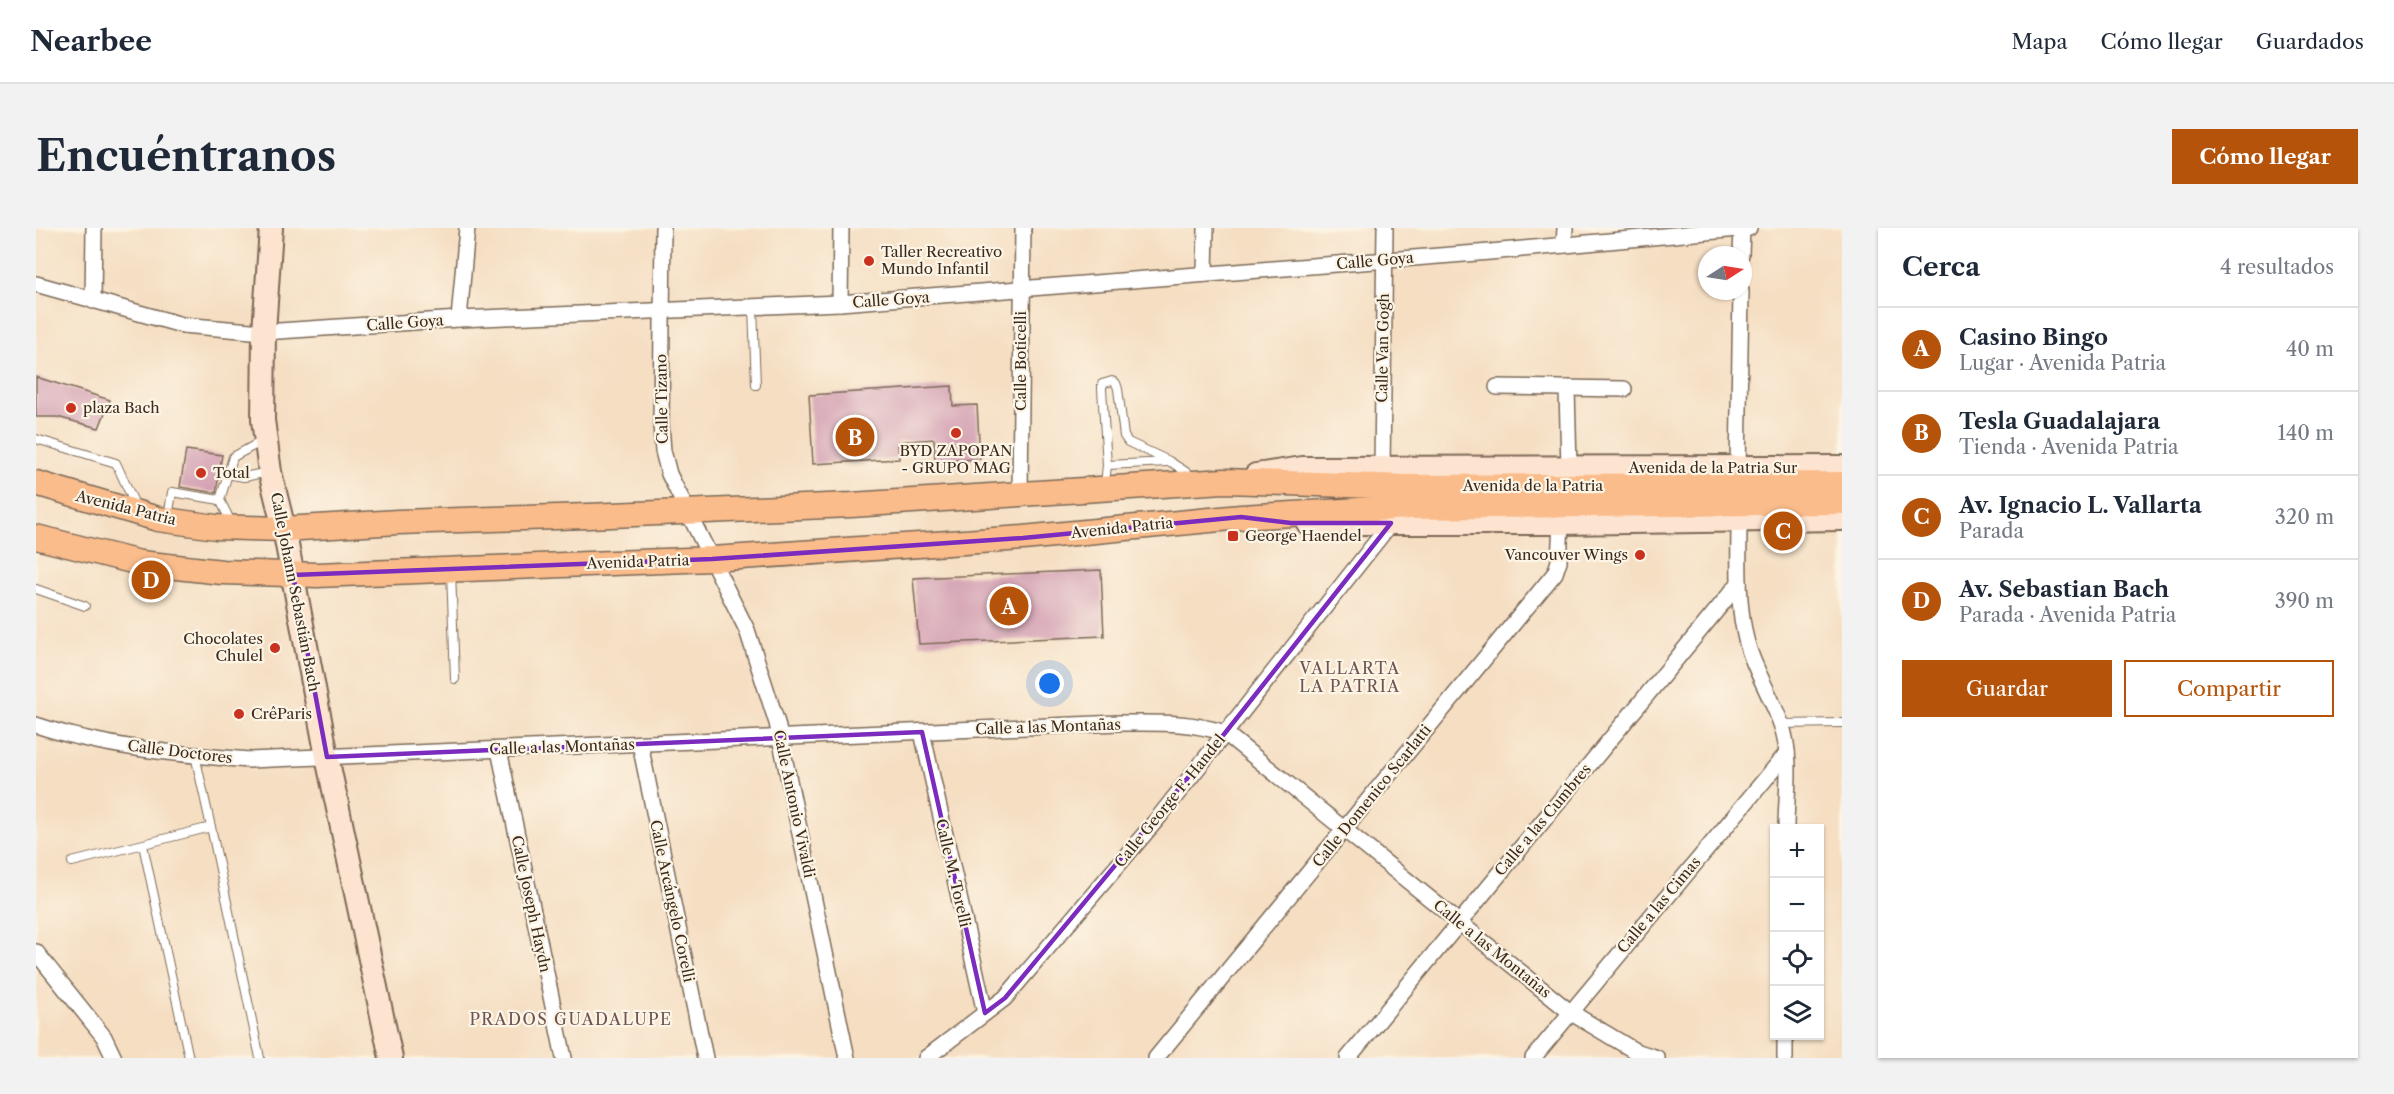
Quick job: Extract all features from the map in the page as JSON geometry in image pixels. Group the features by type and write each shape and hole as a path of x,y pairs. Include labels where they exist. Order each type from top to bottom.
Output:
{"main road":[{"name":"Avenida Patria","path":"36,483 168,520 234,528 284,529 398,522 851,504 1020,493 1106,477 1214,481"},
{"name":"Avenida de la Patria","path":"1214,481 1408,487 1842,484"},
{"name":"Avenida de la Patria","path":"1241,517 1410,507 1842,502"},
{"name":"Avenida Patria","path":"36,537 140,562 222,572 293,576 712,559 1023,538 1241,517"}],"street":[{"path":"93,301 94,228"},
{"name":"Calle Johann Sebastián Bach","path":"272,228 264,332 263,420 270,472 284,529 327,757 391,1058"},
{"path":"459,319 467,228"},
{"name":"Calle Tizano","path":"663,228 661,424 663,451 669,474 712,559"},
{"path":"840,303 841,228"},
{"name":"Calle Boticelli","path":"1020,493 1023,228"},
{"path":"1205,274 1206,228"},
{"name":"Calle Van Gogh","path":"1382,468 1385,228"},
{"path":"1564,228 1564,245"},
{"path":"1742,228 1742,246"},
{"name":"Calle Goya","path":"36,284 182,325 264,332 459,319 840,303 1564,245 1639,233 1749,228"},
{"path":"1738,469 1741,300"},
{"path":"1497,387 1624,389"},
{"path":"1567,388 1569,468"},
{"name":"Avenida de la Patria Sur","path":"1214,481 1303,468 1738,469 1842,467"},
{"path":"1241,517 1291,523 1561,523 1842,519"},
{"path":"1739,521 1739,583 1743,629 1748,648 1781,724 1787,753 1786,824"},
{"name":"Calle George F. Handel","path":"926,1058 985,1013 1013,988 1159,817 1391,523"},
{"name":"Calle Domenico Scarlatti","path":"1156,1058 1555,573 1559,561 1561,523"},
{"name":"Calle Antonio Vivaldi","path":"712,559 747,630 780,738 847,1058"},
{"name":"Calle a las Cumbres","path":"1348,1058 1739,583"},
{"name":"Calle a las Montañas","path":"327,757 922,732 1177,723 1201,725 1226,733 1570,1012 1635,1054 1657,1058"},
{"name":"Calle Doctores","path":"36,725 68,736 156,752 249,760 327,757"},
{"name":"Calle M. Torelli","path":"922,732 985,1013"},
{"name":"Calle Arcángelo Corelli","path":"640,744 705,1058"},
{"name":"Calle Joseph Haydn","path":"499,750 564,1058"},
{"name":"Calle a las Cimas","path":"1533,1058 1787,753"},
{"path":"36,952 104,1037 114,1058"},
{"path":"1785,1040 1785,1058"}],"lane":[{"path":"753,307 756,385"},
{"path":"1169,462 1106,477 1102,384 1112,381 1116,383 1124,436 1128,442 1214,481"},
{"path":"36,439 116,463 140,513"},
{"path":"234,528 220,500 233,457 266,440"},
{"path":"228,474 244,477 270,472"},
{"path":"168,520 172,492 220,500"},
{"path":"451,570 455,679"},
{"path":"36,588 85,606"},
{"path":"1781,724 1842,723"},
{"path":"195,755 260,1058"},
{"path":"72,862 211,827"},
{"path":"143,845 189,1058"}],"highlighted area":[{"path":"1241,517 1291,523 1391,523 1225,733 1005,998 985,1013 922,732 327,757 293,575 712,559 1023,538"}],"building":[{"name":"plaza Bach","path":"36,377 110,400 99,428 57,417 36,417"},
{"path":"952,386 953,406 977,405 980,459 935,461 934,439 898,442 899,459 813,464 809,395"},
{"name":"Total","path":"186,450 222,455 216,493 180,487"},
{"path":"1101,570 1104,636 919,644 913,578"}],"place":[{"name":"Taller Recreativo Mundo Infantil","path":"869,261"},
{"name":"plaza Bach","path":"71,408"},
{"name":"BYD ZAPOPAN - GRUPO MAG","path":"956,433"},
{"name":"Tesla Guadalajara","path":"855,437"},
{"name":"Total","path":"201,473"},
{"name":"Av. Ignacio L. Vallarta","path":"1783,531"},
{"name":"George Haendel","path":"1233,536"},
{"name":"Vancouver Wings","path":"1640,555"},
{"name":"Av. Sebastian Bach","path":"151,580"},
{"name":"Casino Bingo","path":"1009,606"},
{"name":"Chocolates Chulel","path":"275,648"},
{"name":"CrêParis","path":"239,714"}],"district":[{"name":"VALLARTA LA PATRIA","path":"1350,677"},
{"name":"PRADOS GUADALUPE","path":"571,1019"}]}
